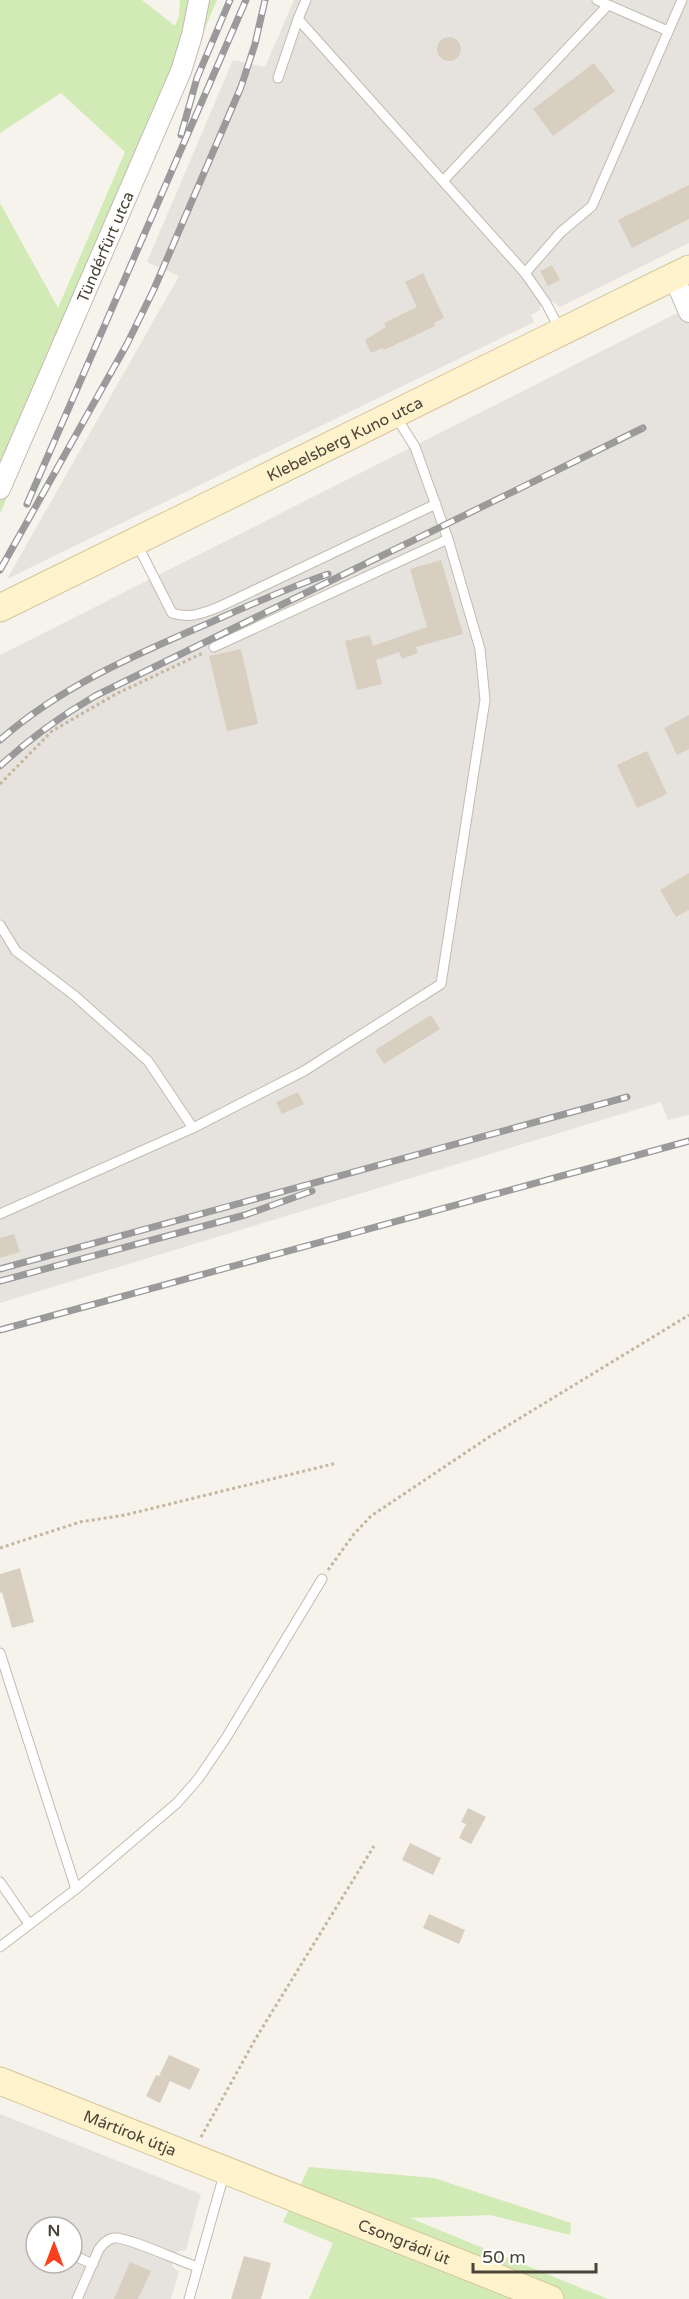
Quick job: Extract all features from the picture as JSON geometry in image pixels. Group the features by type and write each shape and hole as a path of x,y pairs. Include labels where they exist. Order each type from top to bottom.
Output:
{"street":[{"name":"Tündérfürt utca","path":"0,489 181,71 192,35 199,0"},
{"path":"682,273 689,312"},
{"name":"Klebelsberg Kuno utca","path":"0,608 682,273"},
{"name":"Mártírok útja","path":"0,2081 259,2184"},
{"name":"Csongrádi út","path":"259,2184 550,2299"}],"lane":[{"path":"278,78 306,0"},
{"path":"597,0 668,31"},
{"path":"525,273 561,232 592,206 682,0"},
{"path":"443,180 608,5"},
{"path":"298,19 525,273 546,303 561,332"},
{"path":"0,1214 193,1128 304,1071 441,984 485,700 480,649 448,539 415,447 394,413"},
{"path":"135,540 172,613 196,616 436,504"},
{"path":"214,647 448,539"},
{"path":"0,925 16,951 75,996 148,1061 193,1128"},
{"path":"0,1947 76,1889 177,1803 198,1779 226,1738 322,1579"},
{"path":"0,1653 76,1889"},
{"path":"0,1882 29,1924"},
{"path":"189,2299 225,2171"},
{"path":"77,2299 103,2244 114,2238 121,2238 198,2267"},
{"path":"84,2260 93,2264"}],"path":[{"path":"0,784 52,731 116,694 214,647"},
{"path":"322,1579 354,1534 371,1516 489,1437 689,1315"},
{"path":"0,1548 80,1522 125,1515 337,1463"},
{"path":"190,2157 256,2038 374,1846"}],"shaded area":[{"path":"294,0 689,0 689,243 560,307 552,301 546,303 531,315 534,322 7,579 179,276 147,262 233,60 265,67"},
{"path":"689,307 689,1115 668,1120 661,1102 0,1303 0,655"},
{"path":"0,2114 201,2194 186,2250 176,2252 172,2266 179,2272 171,2299 0,2299"}],"green space":[{"path":"0,0 142,0 175,26 179,16 180,0 217,0 0,514 0,203 58,308 125,152 61,93 0,133"},
{"path":"309,2167 434,2178 571,2223 570,2235 490,2215 410,2218 608,2299 309,2299 333,2243 283,2222"}],"building":[{"path":"449,37 454,38 460,44 460,54 454,60 449,61 444,60 438,54 437,49 438,44 444,38"},
{"path":"594,63 615,91 553,136 533,109"},
{"path":"689,185 689,219 632,248 618,220"},
{"path":"552,265 560,280 548,286 540,271"},
{"path":"423,273 444,318 434,323 435,326 384,350 382,348 371,353 365,340 386,327 384,323 417,307 405,282"},
{"path":"441,560 463,634 416,647 418,653 402,659 399,652 376,660 382,684 357,690 345,641 370,635 373,646 427,627 410,569"},
{"path":"241,649 258,724 227,731 209,656"},
{"path":"689,715 689,749 677,755 664,728"},
{"path":"647,751 667,794 637,808 617,765"},
{"path":"689,873 689,910 676,917 660,890"},
{"path":"431,1015 440,1029 384,1064 375,1050"},
{"path":"298,1092 304,1104 282,1114 276,1102"},
{"path":"14,1234 20,1252 0,1258 0,1238"},
{"path":"20,1568 34,1622 12,1628 2,1592 0,1593 0,1574"},
{"path":"468,1808 486,1817 471,1844 459,1838 466,1824 461,1822"},
{"path":"410,1843 441,1858 433,1875 402,1860"},
{"path":"429,1914 465,1930 459,1944 423,1928"},
{"path":"169,2055 200,2069 190,2090 170,2081 160,2103 146,2096 156,2075 169,2080 159,2076"},
{"path":"244,2256 271,2263 261,2299 231,2299"},
{"path":"130,2262 151,2271 138,2299 114,2299"}],"railway":[{"path":"181,135 197,78 230,0"},
{"path":"27,504 246,0"},
{"path":"0,570 127,344 154,289 241,87 255,44 265,0"},
{"path":"0,766 46,728 95,696 643,428"},
{"path":"0,740 46,705 96,675 264,599 328,574"},
{"path":"0,1269 627,1097"},
{"path":"0,1330 689,1141"},
{"path":"0,1281 245,1215 312,1191"}]}
